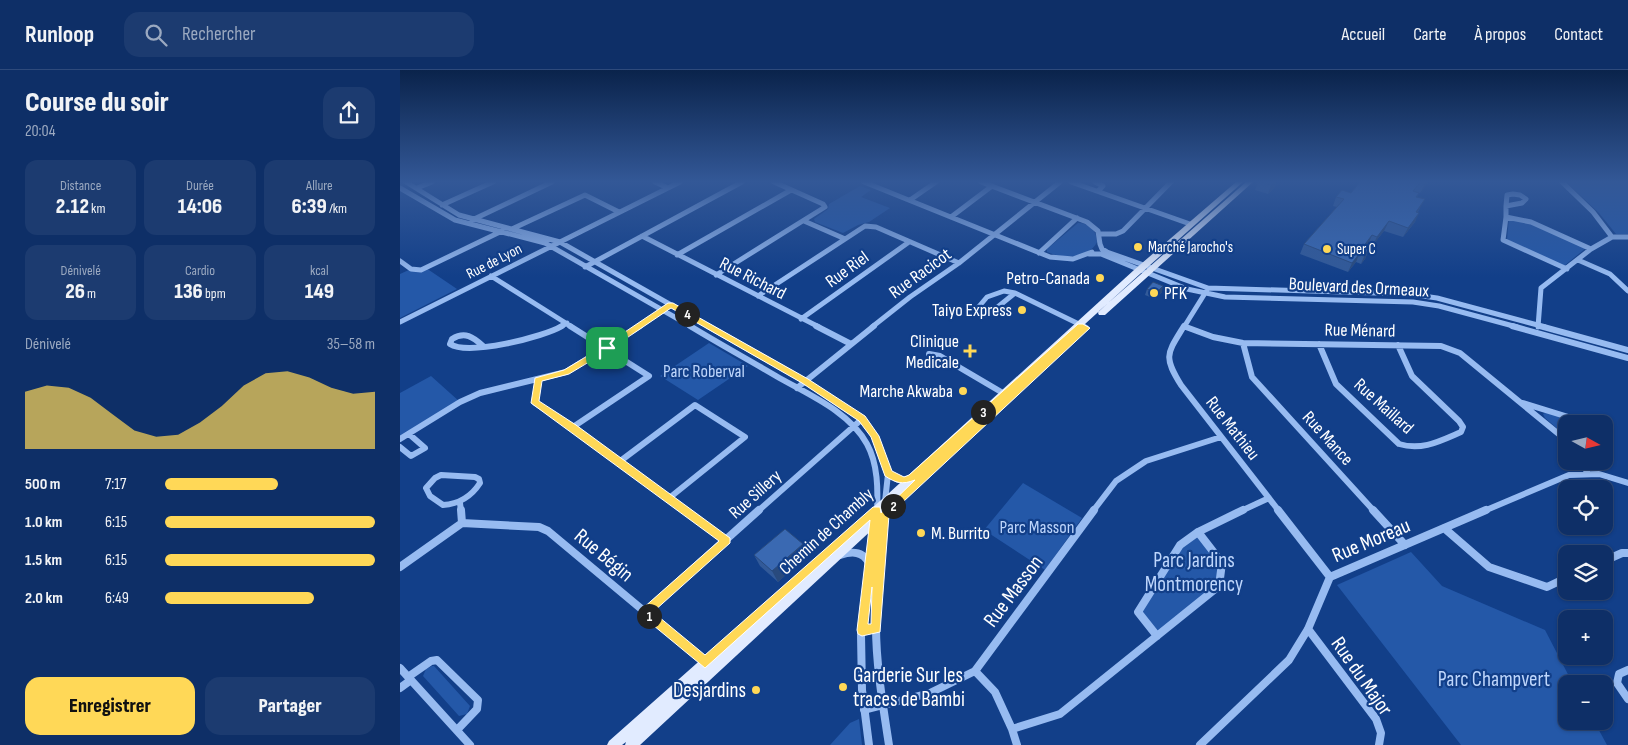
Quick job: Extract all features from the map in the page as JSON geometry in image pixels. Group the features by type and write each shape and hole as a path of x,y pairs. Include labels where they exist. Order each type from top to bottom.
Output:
{"main road":[{"name":"Chemin de Chambly","path":"631,745 875,522 886,501 1083,327 1202,214"},
{"name":"Chemin de Chambly","path":"1145,269 1212,214"},
{"name":"Chemin de Chambly","path":"613,745 705,662 881,511 1007,395"}],"street":[{"path":"444,214 455,220 538,240 551,246 832,408 854,426 871,452 881,511 876,628 883,706 889,745"},
{"path":"459,214 472,220 514,228 560,242 805,381 862,418 875,436 888,474 886,501"},
{"path":"472,220 486,214"},
{"path":"400,261 411,269 421,270 502,231 514,228 545,214"},
{"name":"Rue de Lyon","path":"400,322 616,214"},
{"path":"585,267 684,214"},
{"path":"677,254 749,214"},
{"path":"716,274 816,214"},
{"path":"943,214 1053,258 1069,259 1089,254 1101,254 1145,269"},
{"path":"951,217 956,214"},
{"name":"Rue Racicot","path":"797,388 910,297 959,263 1021,214"},
{"path":"1066,214 1093,226 1100,234 1100,244 1106,252 1145,269"},
{"path":"1100,234 1121,232 1140,214"},
{"path":"1161,214 1190,224"},
{"path":"1506,214 1503,240 1566,269"},
{"path":"1595,214 1612,237"},
{"path":"1506,217 1531,222 1591,248"},
{"path":"1039,253 1078,218"},
{"path":"804,221 843,238"},
{"path":"758,296 843,238 861,227 869,225 959,263"},
{"name":"Rue Richard","path":"642,236 851,344"},
{"path":"1538,333 1541,288 1591,248 1612,237 1628,237"},
{"name":"Rue Riel","path":"801,319 909,242"},
{"path":"1089,254 1100,244"},
{"path":"1578,260 1610,274 1628,291"},
{"name":"Boulevard des Ormeaux","path":"1145,269 1225,296 1413,302 1439,306 1628,358"},
{"path":"491,276 649,376 573,427"},
{"path":"1015,293 989,314 984,315 976,310 978,306 997,291 1002,290 1015,293 1083,327"},
{"name":"Boulevard des Ormeaux","path":"1206,291 1409,294 1438,298 1628,350"},
{"name":"Rue Mathieu","path":"1206,291 1186,327 1170,349 1169,366 1181,385 1330,577"},
{"path":"400,439 460,402 480,393 566,372 607,348 671,305"},
{"path":"483,346 467,334 458,334 452,339 450,344 456,348 467,349 483,346 551,333 567,323"},
{"name":"Rue Ménard","path":"1186,327 1213,337 1243,343 1441,346 1455,351 1558,434"},
{"name":"Rue Mance","path":"1243,343 1252,377 1405,545"},
{"name":"Rue Maillard","path":"1319,344 1336,384 1399,444 1408,448 1418,449 1461,432 1463,427 1460,421 1412,376 1398,345"},
{"path":"929,354 940,356 1007,395"},
{"path":"538,380 535,403 573,427 726,540"},
{"name":"Rue Ménard","path":"1518,401 1562,415"},
{"path":"618,462 695,405 744,437 668,499"},
{"name":"Rue Sillery","path":"645,612 862,418"},
{"path":"400,447 411,456 425,448 409,434"},
{"name":"Rue Masson","path":"864,710 930,693 975,671 1116,481 1146,461 1221,437"},
{"name":"Rue Moreau","path":"1200,745 1289,660 1308,629 1330,577 1569,475 1587,472 1601,474 1628,483"},
{"path":"888,474 898,480 912,478"},
{"path":"441,475 479,479 480,483 474,493 460,503 443,505 430,496 426,488 435,478 441,475"},
{"path":"1157,636 1138,612 1180,546 1198,532 1269,498"},
{"path":"400,567 462,523 460,503"},
{"path":"869,745 864,710 862,630 875,522"},
{"name":"Rue Bégin","path":"462,523 539,527 548,531 705,662"},
{"path":"1444,528 1489,568 1547,586 1558,581"},
{"path":"1012,729 1060,714 1219,586 1222,563 1198,532"},
{"path":"839,556 852,552 859,553 867,558 870,565"},
{"path":"1613,557 1622,553 1628,553"},
{"path":"862,630 876,628"},
{"name":"Rue du Major","path":"1308,629 1376,719 1380,733 1379,745"},
{"path":"400,688 430,661 436,660 478,700 477,709 457,730"},
{"path":"400,668 470,745"},
{"path":"1628,670 1619,674 1617,683 1628,699"},
{"path":"975,671 995,692 1012,729 1017,745"}],"green space":[{"path":"822,214 882,214 869,222 858,225 843,233 815,222 814,219"},
{"path":"1599,214 1628,214 1628,234 1616,234"},
{"path":"1509,219 1533,224 1586,248 1564,266 1507,240"},
{"path":"1078,223 1086,224 1094,231 1097,242 1093,248 1088,252 1075,256 1060,256 1047,252 1047,249"},
{"path":"426,268 457,289 400,318 400,274 411,269"},
{"name":"Parc Roberval","path":"709,343 748,366 698,400 660,376"},
{"path":"431,376 460,402 400,439 400,393"},
{"path":"1548,413 1558,416 1558,429 1545,418 1543,414"},
{"name":"Parc Masson","path":"1023,483 1082,518 1045,570 984,530"},
{"name":"Parc Jardins Montmorency","path":"1198,532 1222,563 1219,586 1157,636 1138,612 1180,545"},
{"name":"Parc Champvert","path":"1411,552 1442,586 1545,630 1558,655 1558,665 1563,665 1568,675 1558,675 1558,730 1599,730 1607,745 1461,745 1337,585"},
{"path":"432,666 470,706 467,714 459,716 423,676 426,669"},
{"path":"859,719 862,745 830,745 850,723"}],"building":[{"path":"1331,214 1419,214 1408,228 1389,221 1377,237 1372,235 1363,247 1369,249 1365,254 1360,253 1352,263 1304,244"},
{"path":"1153,282 1163,286 1156,293 1147,289"},
{"path":"785,529 803,544 772,571 754,555"}],"place":[{"name":"Marché Jarocho's","path":"1138,247"},
{"name":"Super C","path":"1327,249"},
{"name":"Petro-Canada","path":"1100,278"},
{"name":"PFK","path":"1154,293"},
{"name":"Taiyo Express","path":"1022,310"},
{"name":"Clinique Medicale","path":"970,351"},
{"name":"Marche Akwaba","path":"963,391"},
{"name":"M. Burrito","path":"921,533"},
{"name":"Garderie Sur les traces de Bambi","path":"843,687"},
{"name":"Desjardins","path":"756,690"}],"route":[{"path":"671,305 805,381 862,418 875,436 888,474 897,480 904,480 912,478 1080,325 1086,328 885,514 877,587 876,628 862,630 876,509 705,662 645,612 726,540 573,427 535,403 538,380 566,372 607,348 671,305"}]}
